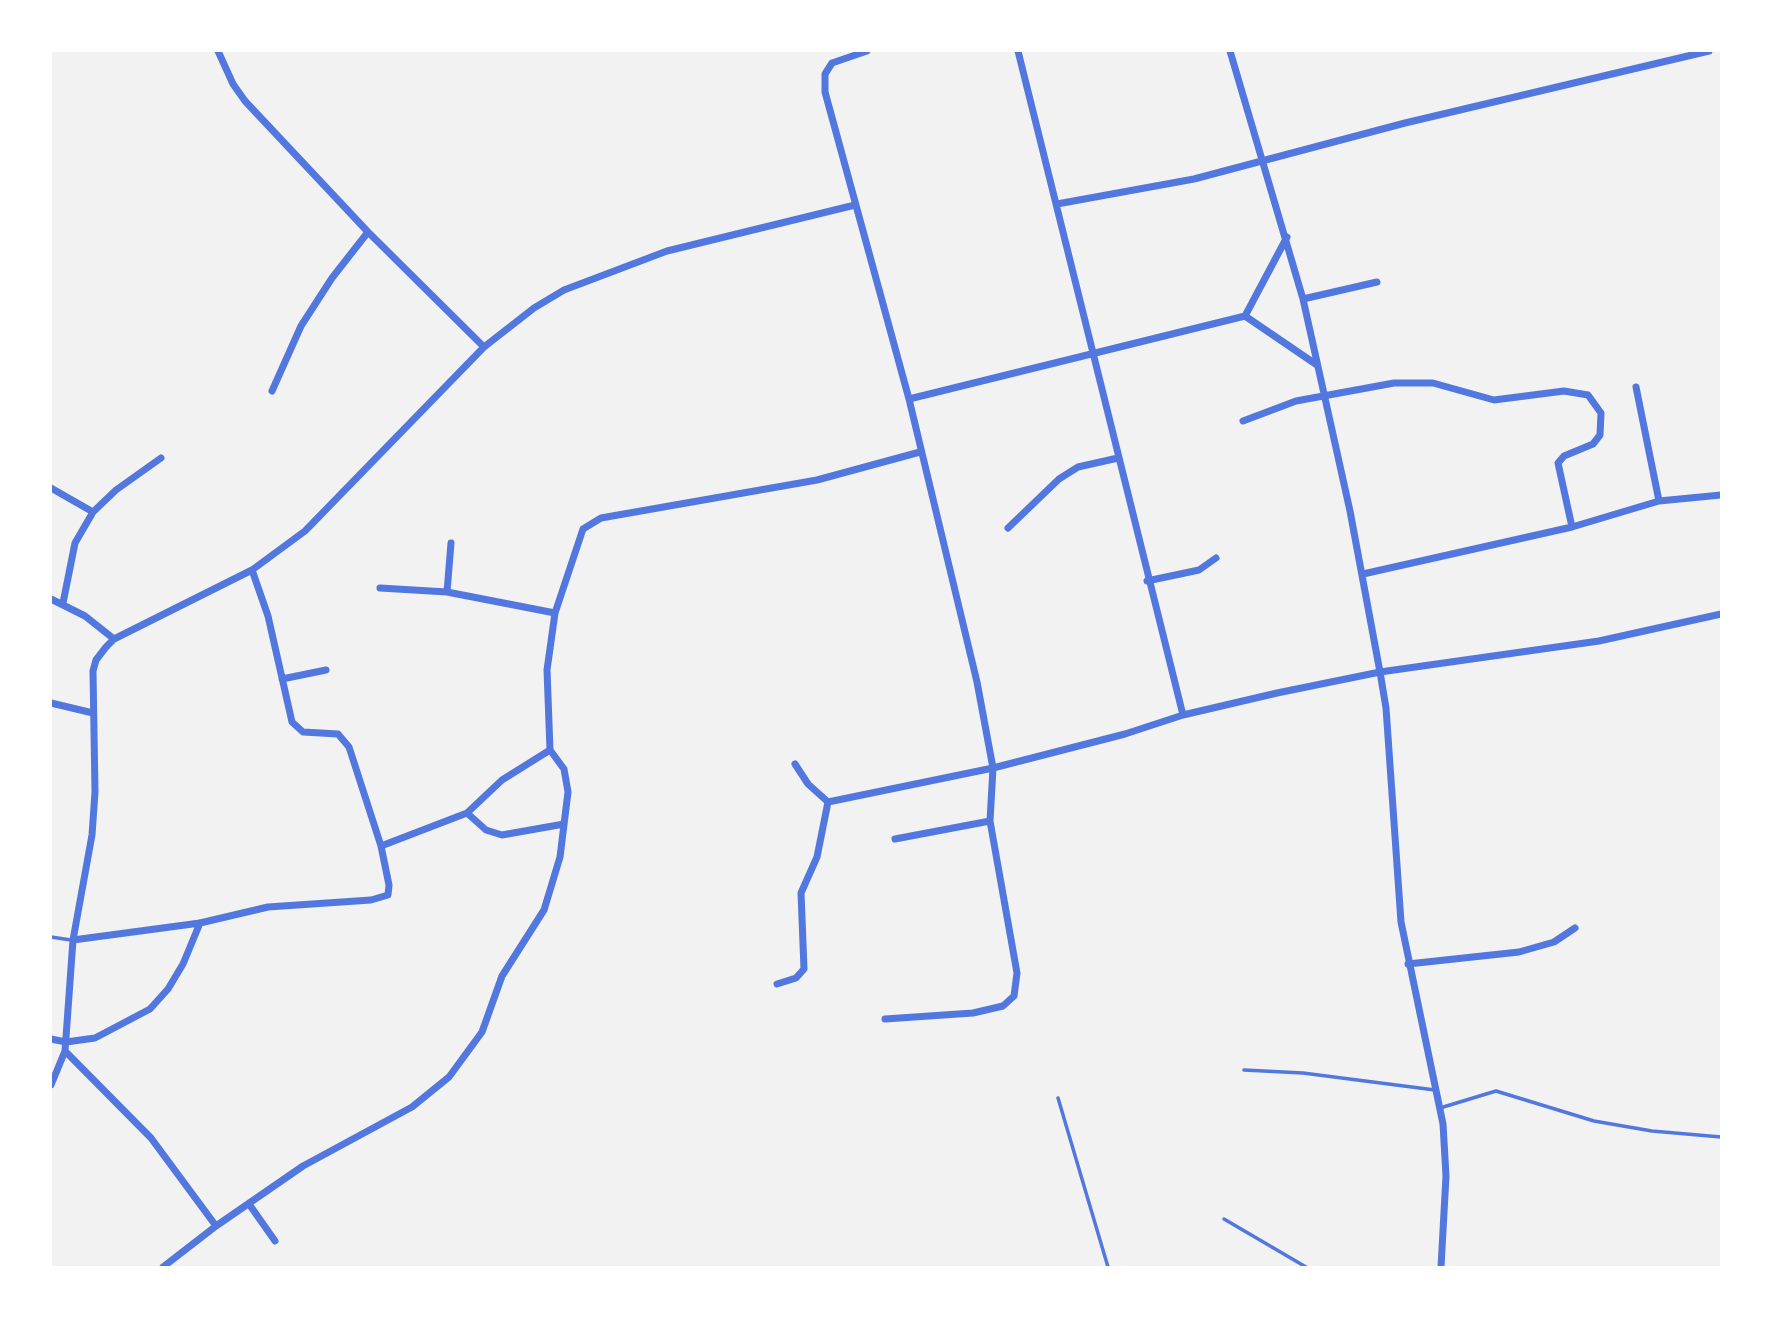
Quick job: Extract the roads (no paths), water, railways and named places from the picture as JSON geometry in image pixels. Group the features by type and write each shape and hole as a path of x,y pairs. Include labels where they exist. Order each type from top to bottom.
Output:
{"street":[{"path":"218,51 233,84 245,102 368,232 484,347"},
{"path":"867,51 832,63 824,80 855,205 909,400 977,682 993,768 990,821 1017,973 1014,996 1003,1006 974,1013 886,1019"},
{"path":"1018,51 1095,352 1147,581 1183,715"},
{"path":"1230,51 1287,236 1325,395 1363,574 1380,672 1391,765 1397,881 1408,964 1440,1108 1446,1176 1441,1267"},
{"path":"1057,204 1152,188 1265,162 1405,123 1709,51"},
{"path":"51,1085 65,1046 73,940 92,835 96,660 114,639 253,570 305,531 484,347 534,308 564,290 634,261 855,205"},
{"path":"272,391 301,326 332,278 368,232"},
{"path":"1245,316 1287,236"},
{"path":"1303,299 1377,282"},
{"path":"909,400 1245,316 1317,366"},
{"path":"1243,421 1274,408 1376,384 1433,383 1494,400 1564,391 1588,396 1601,413 1600,435 1593,444 1564,456 1558,463 1572,527"},
{"path":"1636,387 1659,501"},
{"path":"163,1267 216,1226 324,1153 395,1119 432,1092 462,1062 482,1032 502,976 529,938 555,883 564,824 567,778 550,750 547,670 555,613 580,533 593,521 817,480 920,452"},
{"path":"62,603 75,543 93,512 116,490 161,458"},
{"path":"1008,528 1059,479 1078,467 1118,458"},
{"path":"51,488 93,512"},
{"path":"1363,574 1572,527 1659,501 1721,495"},
{"path":"447,592 451,543"},
{"path":"1147,581 1199,570 1216,558"},
{"path":"73,940 200,923 268,907 383,898 390,889 381,846 349,747 338,734 303,732 294,726 268,616 253,570"},
{"path":"380,588 447,592 555,613"},
{"path":"51,599 62,603 114,639"},
{"path":"828,802 993,768 1125,734 1183,715 1380,672 1599,641 1721,614"},
{"path":"282,679 326,670"},
{"path":"51,703 93,713"},
{"path":"381,846 467,813 502,780 550,750"},
{"path":"795,764 808,784 828,802"},
{"path":"777,984 796,978 804,969 801,893 817,857 828,802"},
{"path":"467,813 486,830 502,835 564,824"},
{"path":"895,839 990,821"},
{"path":"65,1046 95,1038 150,1009 183,964 200,923"},
{"path":"1408,964 1519,952 1554,942 1575,928"},
{"path":"51,1040 65,1046 150,1138 216,1226"},
{"path":"249,1204 275,1241"}],"lane":[{"path":"51,937 73,940"},
{"path":"1244,1070 1303,1073 1437,1091"},
{"path":"1440,1108 1496,1091 1594,1121 1652,1131 1721,1137"},
{"path":"1058,1098 1108,1267"},
{"path":"1224,1219 1306,1267"}]}
